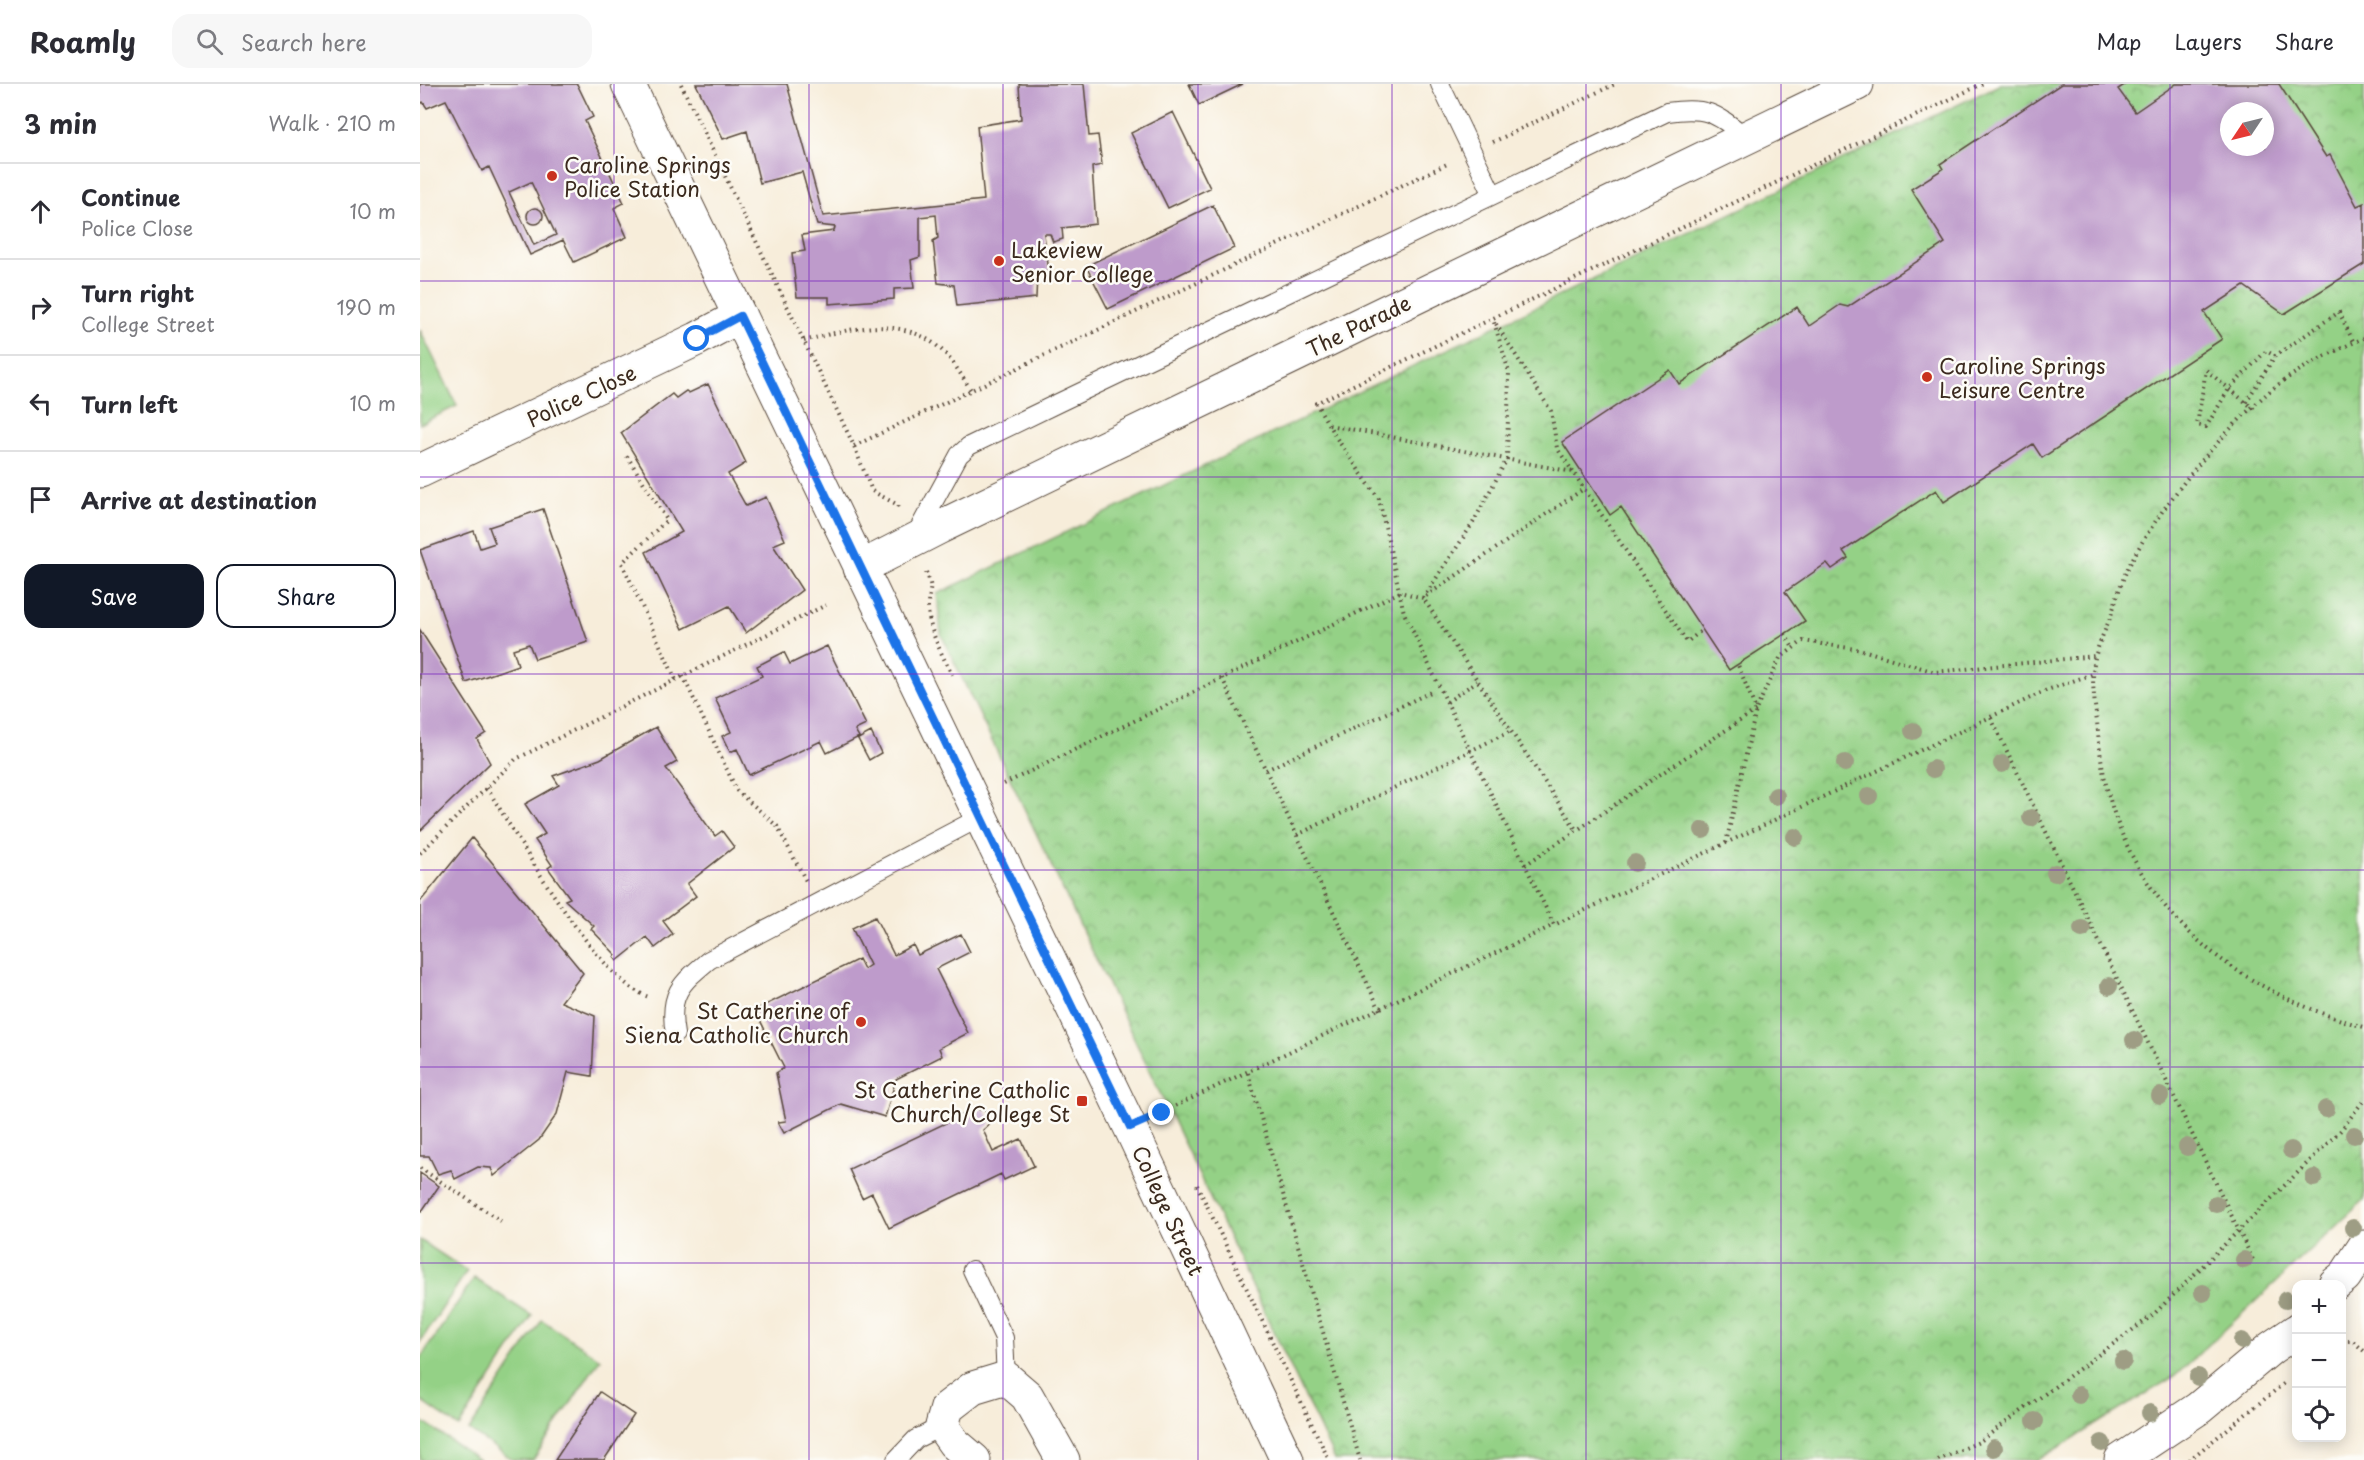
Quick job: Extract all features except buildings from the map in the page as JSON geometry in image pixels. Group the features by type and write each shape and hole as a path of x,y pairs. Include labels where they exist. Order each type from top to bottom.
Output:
{"street":[{"name":"College Street","path":"628,84 1130,1127 1287,1460"},
{"name":"The Parade","path":"860,568 913,540 1857,84"},
{"name":"Police Close","path":"420,471 697,339 740,316"},
{"path":"2351,1288 2364,1247"},
{"path":"2121,1460 2199,1408 2284,1339 2292,1321"},
{"path":"974,1460 954,1443 942,1426 948,1408 974,1388 1006,1378 1027,1396 1063,1460"}],"lane":[{"path":"1440,84 1493,195"},
{"path":"913,540 960,455 969,446 1667,112 1695,108 1721,119 1746,137"},
{"path":"675,1034 671,1012 676,993 690,975 709,960 981,817"},
{"path":"972,1270 1004,1338 1006,1378"},
{"path":"896,1460 916,1439 942,1426"}],"path":[{"path":"681,84 854,446 872,491 898,506 932,588 928,603 935,638 955,680"},
{"path":"854,446 1615,84"},
{"path":"1554,925 1404,613 1379,499 1328,425 1316,403 1982,84"},
{"path":"2246,402 2275,356 2339,312 2354,343"},
{"path":"1423,598 1473,524 1507,459 1509,372 1493,319"},
{"path":"1493,319 1551,411 1557,448 1688,642 1702,630"},
{"path":"804,342 869,327 900,328 923,336 939,347 971,390"},
{"path":"2364,338 2310,365 2271,391 2204,459 2153,528 2127,570 2095,657 2093,674 2100,752 2110,803 2131,854 2157,898 2191,935 2230,967 2256,983 2320,1015 2364,1027"},
{"path":"2254,409 2229,388 2206,370 2197,425 2206,427 2229,388 2266,351 2275,356"},
{"path":"1328,425 1574,472"},
{"path":"627,456 667,520 622,563 676,680"},
{"path":"1423,598 1585,489"},
{"path":"1004,784 1400,592 1423,598 1577,831"},
{"path":"420,853 516,759 826,605"},
{"path":"1785,634 1793,648"},
{"path":"1726,843 1756,710 1780,658 1803,640 1862,650 1935,672 2095,657"},
{"path":"1738,665 1756,710"},
{"path":"1130,1127 1248,1073 2047,690 2093,674"},
{"path":"683,676 737,791 777,826 817,902"},
{"path":"1222,678 1380,1010"},
{"path":"1447,702 1478,681"},
{"path":"1266,770 1433,691"},
{"path":"1525,865 1756,710"},
{"path":"1991,718 2253,1260"},
{"path":"1297,835 1512,731"},
{"path":"999,774 1009,794"},
{"path":"487,788 576,929 634,993 673,1005"},
{"path":"1248,1073 1360,1460"},
{"path":"1938,1460 1979,1442 2153,1315 2341,1130 2364,1100"},
{"path":"1157,1102 1167,1123"},
{"path":"420,1168 501,1221"},
{"path":"1193,1176 1329,1460"},
{"path":"2346,1341 2353,1341 2364,1351"}],"green space":[{"path":"2001,84 2364,84 2364,1200 2175,1376 2038,1460 1335,1460 941,634 937,594"},
{"path":"420,330 457,406 420,424"},
{"path":"420,1240 467,1271 420,1342"},
{"path":"474,1278 532,1316 459,1427 420,1400 420,1359"},
{"path":"542,1320 600,1359 533,1460 513,1460 469,1430"},
{"path":"420,1420 479,1460 420,1460"}],"place":[{"name":"Caroline Springs Police Station","path":"552,176"},
{"name":"Lakeview Senior College","path":"999,261"},
{"name":"Caroline Springs Leisure Centre","path":"1927,377"},
{"name":"St Catherine of Siena Catholic Church","path":"861,1022"},
{"name":"St Catherine Catholic Church/College St","path":"1082,1101"}],"route":[{"path":"697,339 740,316 1130,1127 1162,1113"}]}
